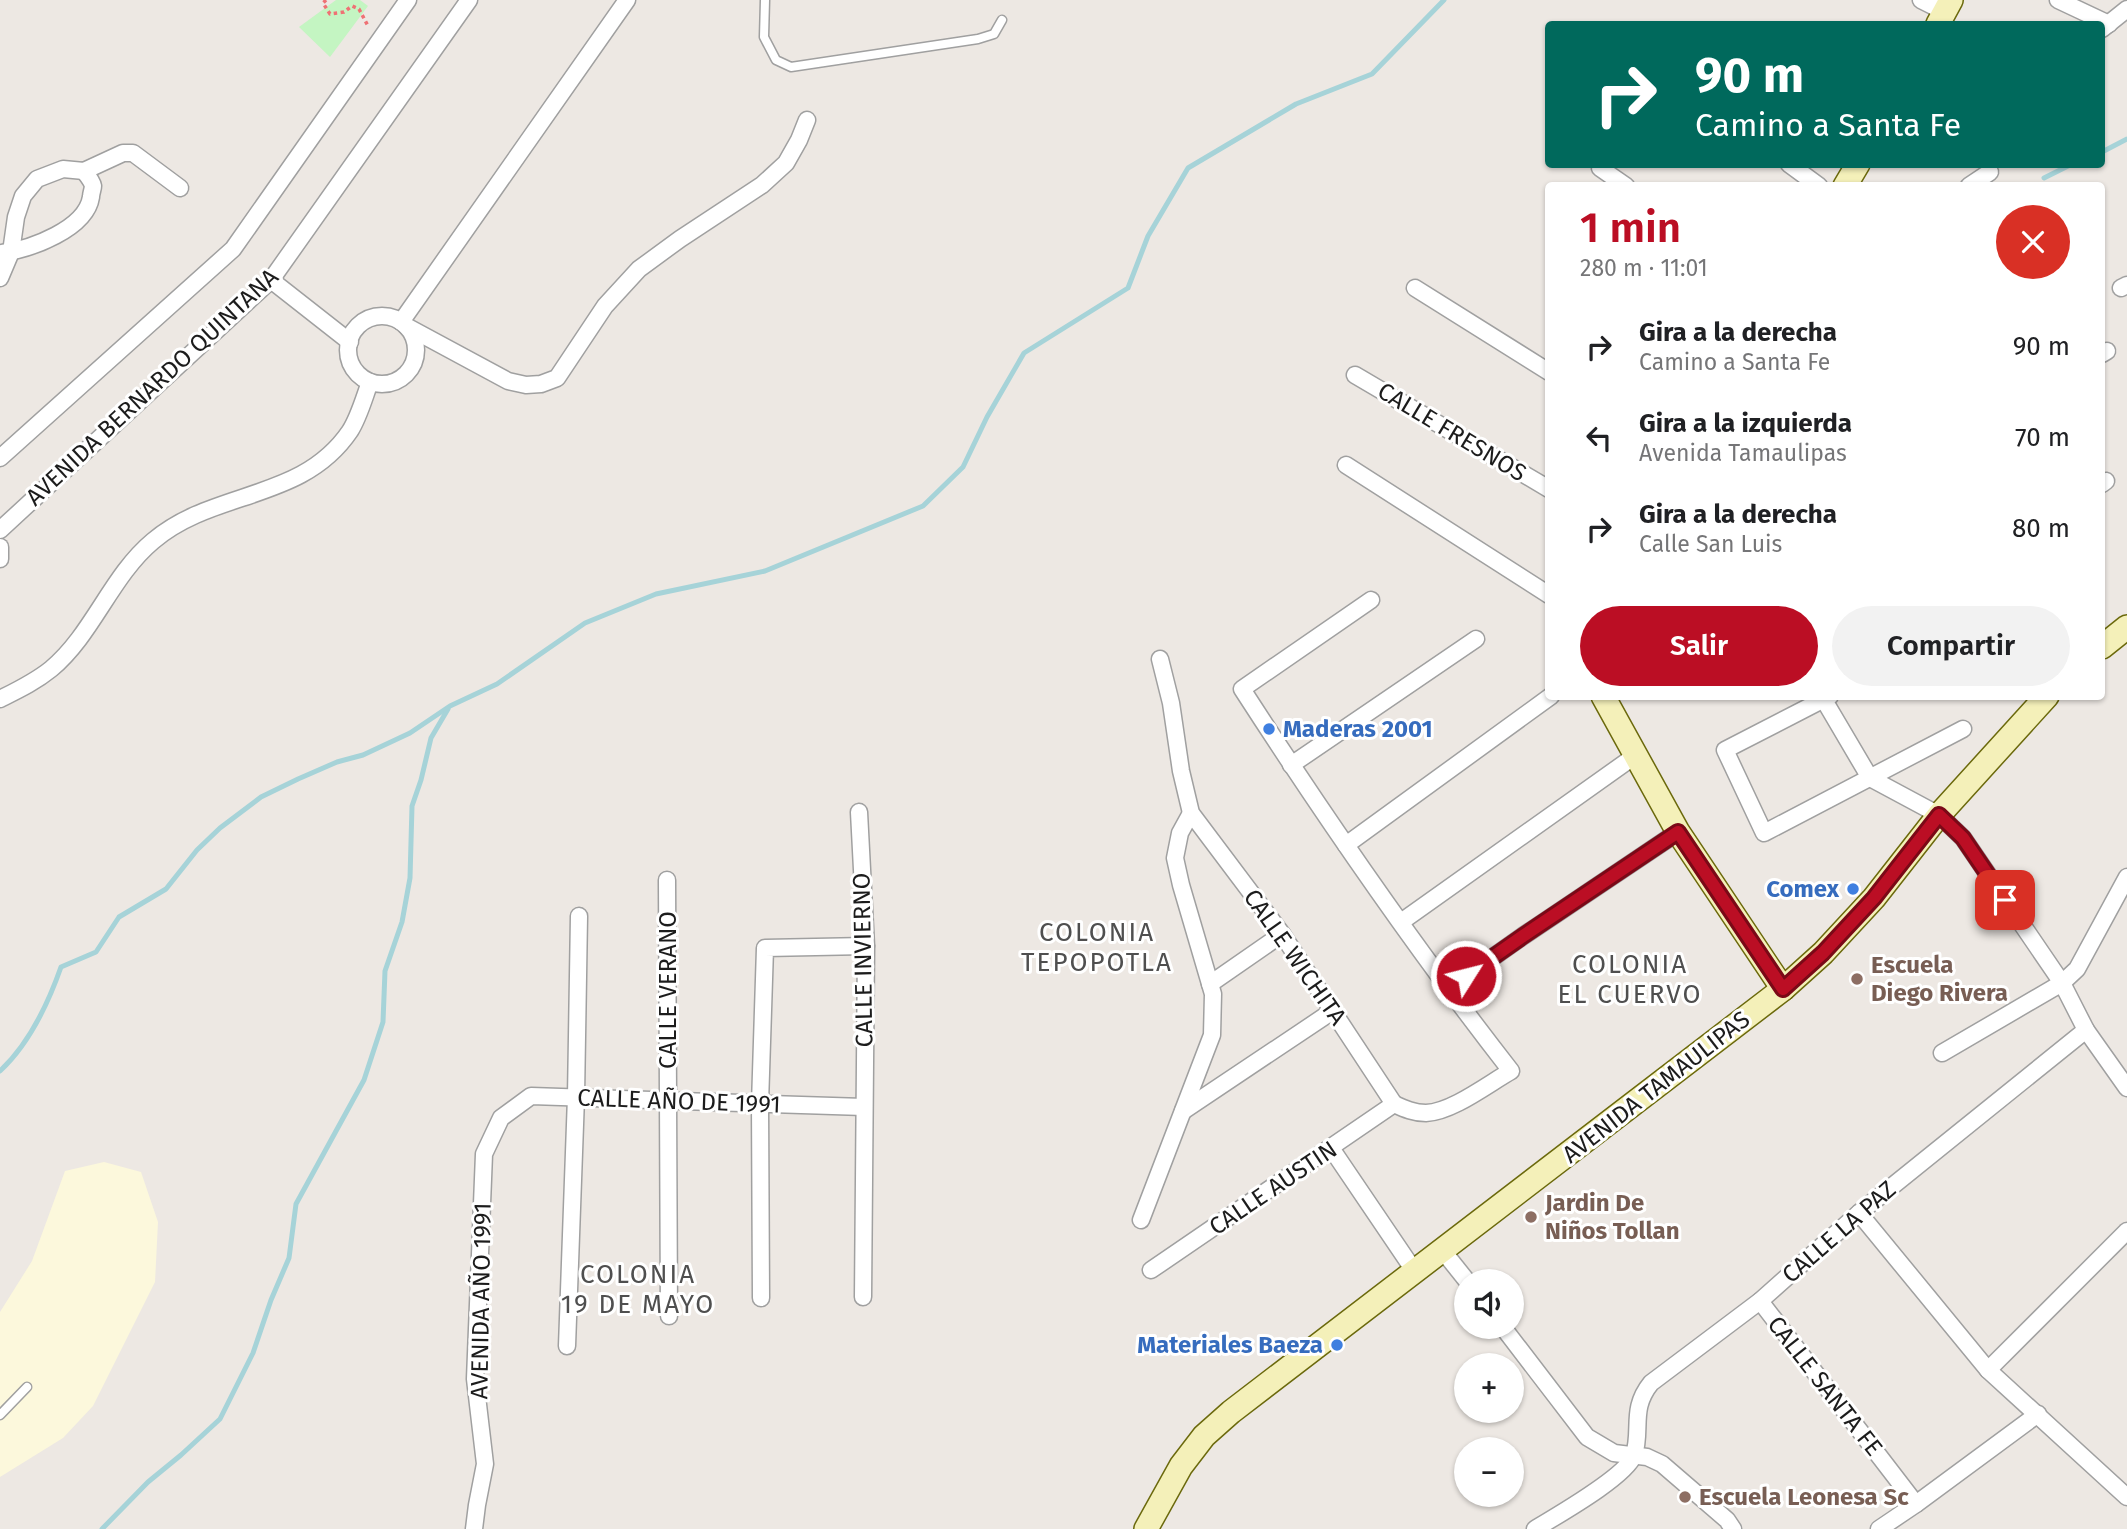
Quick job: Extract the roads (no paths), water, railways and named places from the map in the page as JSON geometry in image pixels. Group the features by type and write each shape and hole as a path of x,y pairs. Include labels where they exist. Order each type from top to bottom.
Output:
{"street":[{"name":"AVENIDA BERNARDO QUINTANA","path":"0,458 233,249 408,0"},
{"name":"AVENIDA BERNARDO QUINTANA","path":"0,530 271,280 469,0"},
{"path":"1921,0 1945,12"},
{"path":"2058,0 2095,21"},
{"path":"403,324 627,1"},
{"path":"2105,27 2127,9"},
{"path":"403,324 414,336 416,349 414,362 407,374 396,381 383,384 370,382 359,375 352,366 349,342 361,324 381,317 403,324 508,381 526,385 541,384 557,377 605,306 639,270 786,163 807,120"},
{"path":"0,278 5,252 23,195 37,179 63,169 84,171 123,153 133,153 180,188"},
{"path":"1600,168 1620,182"},
{"path":"1794,168 1814,182"},
{"path":"5,252 55,236 72,226 89,205 93,186 84,171"},
{"path":"1975,182 1990,172"},
{"path":"271,280 349,342"},
{"path":"1415,288 1545,369"},
{"name":"CALLE FRESNOS","path":"1355,375 1545,487"},
{"path":"0,699 32,683 71,649 134,560 152,541 171,527 192,515 286,483 313,469 335,450 351,429 370,382"},
{"path":"1346,465 1545,593"},
{"path":"0,547 0,559"},
{"path":"1371,600 1241,689 1346,845 1448,989 1511,1071 1448,1108 1427,1113 1409,1111 1394,1104"},
{"path":"2105,645 2127,627"},
{"path":"1291,765 1476,639"},
{"path":"1142,1220 1212,1035 1213,994 1175,858 1180,833 1191,813 1181,771 1171,703 1160,659"},
{"path":"1346,845 1545,700"},
{"path":"1605,700 1678,832 1783,989"},
{"path":"1823,700 1725,750 1764,833 1963,729"},
{"path":"1828,700 1870,778 1939,815 1963,838 2062,983 2086,1030 2127,1088"},
{"name":"AVENIDA TAMAULIPAS","path":"1146,1529 1181,1466 1204,1436 1231,1412 1783,989 1823,953 1874,898 1939,815 2042,700"},
{"path":"1401,922 1636,755"},
{"name":"CALLE INVIERNO","path":"859,812 866,946 863,1297"},
{"name":"CALLE WICHITA","path":"1191,813 1282,934 1394,1104"},
{"path":"1448,989 1678,832"},
{"path":"1942,1053 2062,983 2077,969 2127,877"},
{"name":"CALLE VERANO","path":"667,880 669,1316"},
{"path":"567,1346 579,916"},
{"path":"1210,984 1282,934"},
{"path":"761,1298 760,1104 765,948 866,946"},
{"path":"1183,1111 1334,1010"},
{"name":"CALLE LA PAZ","path":"1633,1457 1639,1404 1651,1383 1760,1301 1859,1213 2086,1030"},
{"name":"CALLE AÑO DE 1991","path":"501,1118 531,1096 864,1107"},
{"name":"CALLE AUSTIN","path":"1151,1270 1394,1104"},
{"name":"AVENIDA AÑO 1991","path":"474,1529 485,1464 475,1379 484,1154 501,1118"},
{"path":"1331,1148 1415,1272"},
{"path":"1859,1213 1988,1370 2127,1497"},
{"path":"1988,1370 2127,1231"},
{"path":"1443,1251 1457,1269"},
{"name":"CALLE SANTA FE","path":"1760,1301 1916,1504"},
{"path":"1512,1339 1587,1437 1614,1453 1647,1457 1662,1464 1727,1520 1733,1529"},
{"path":"1879,1529 2038,1414"},
{"path":"1535,1529 1614,1478 1633,1457"}],"lane":[{"path":"765,0 764,37 776,60 791,67 978,39 994,34 1002,20"},
{"path":"0,1415 27,1387"}],"waterway":[{"path":"0,1071 20,1049 36,1023 61,967 96,952 119,917 166,889 197,850 220,828 261,797 337,762 363,755 410,733 450,706 497,684 585,623 656,594 765,571 923,506 963,467 987,417 1024,353 1128,288 1148,236 1188,168 1296,104 1372,74 1444,0"},
{"path":"2105,150 2127,139"},
{"path":"2044,178 2064,168"},
{"path":"102,1529 148,1482 220,1419 253,1353 289,1258 296,1204 364,1080 383,1022 385,971 402,922 410,878 412,806 431,738 448,709"}],"place":[{"name":"Maderas 2001","path":"1269,729"},
{"name":"Comex","path":"1853,889"},
{"name":"Escuela Diego Rivera","path":"1857,979"},
{"name":"Jardin De Niños Tollan","path":"1531,1217"},
{"name":"Materiales Baeza","path":"1337,1345"},
{"name":"Escuela Leonesa Sc","path":"1685,1497"}],"district":[{"name":"COLONIA TEPOPOTLA","path":"1097,947"},
{"name":"COLONIA EL CUERVO","path":"1630,979"},
{"name":"COLONIA 19 DE MAYO","path":"638,1289"}]}
